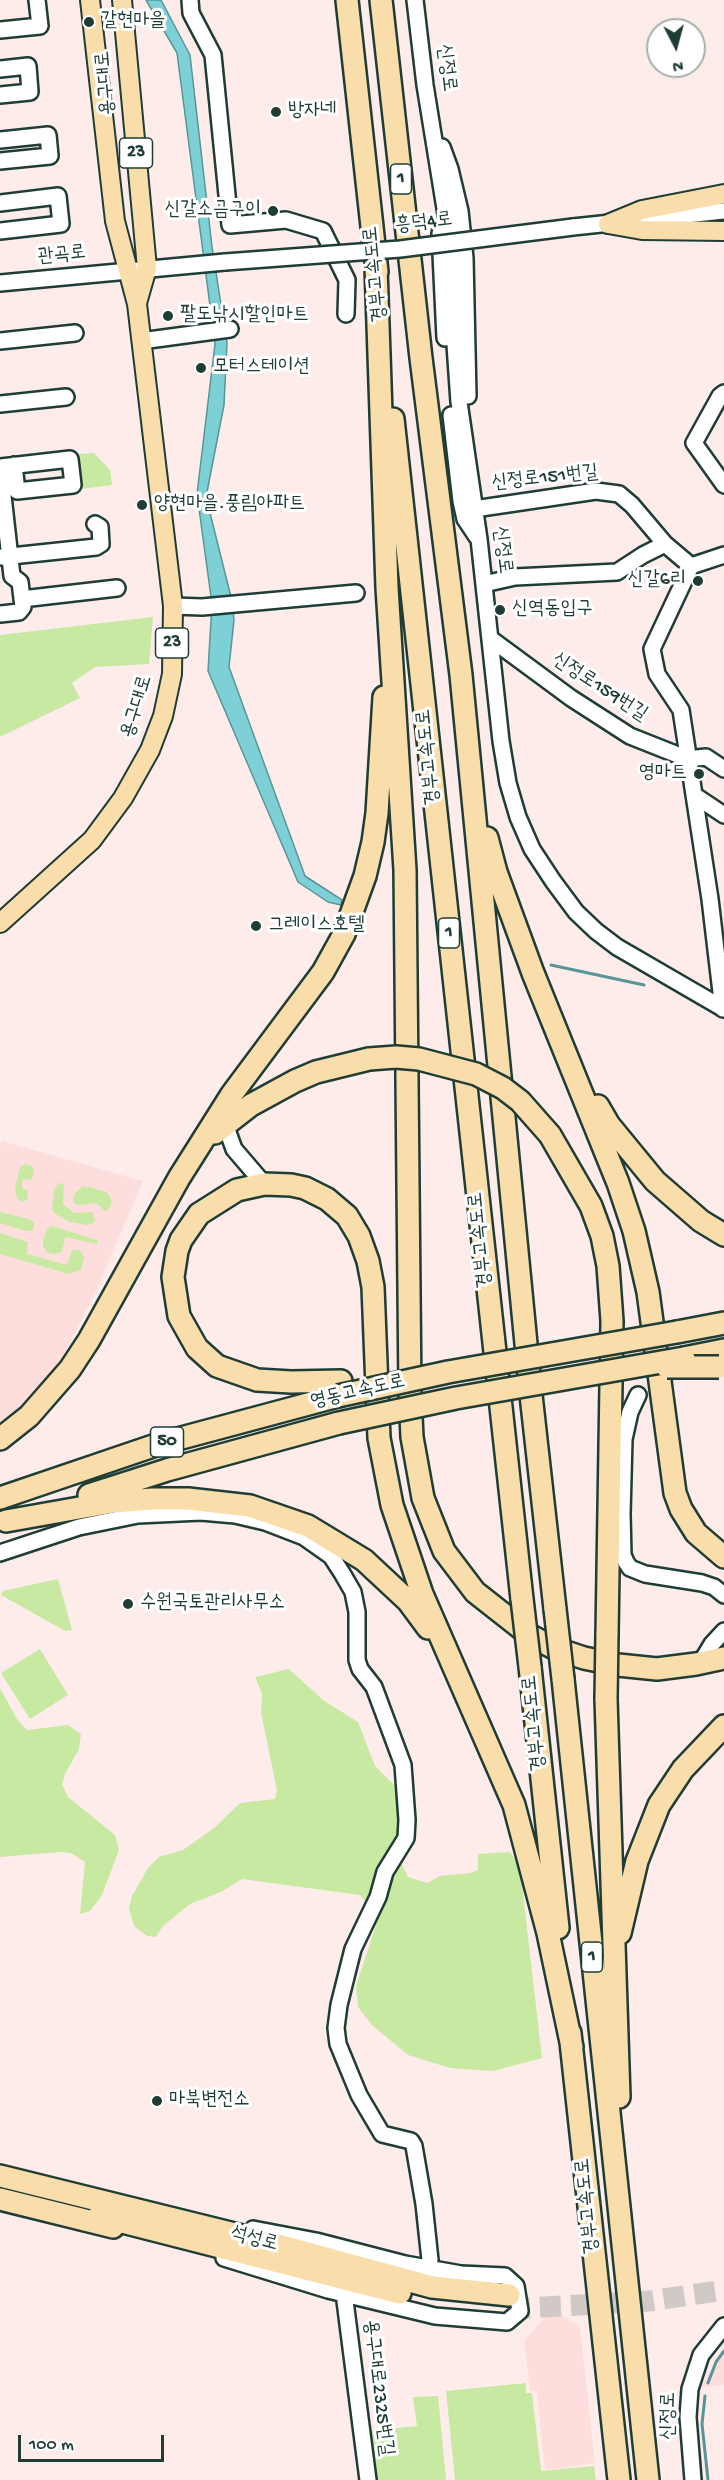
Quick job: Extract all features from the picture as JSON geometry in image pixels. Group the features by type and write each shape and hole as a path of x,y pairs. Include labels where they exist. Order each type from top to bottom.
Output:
{"highway":[{"name":"경부고속도로","path":"347,0 619,2480"},
{"name":"경부고속도로","path":"381,0 467,740 530,1383 648,2480"},
{"path":"376,267 387,588 405,870 408,978 410,1395 413,1447 423,1498 444,1551 459,1572 476,1592 531,1636 554,1648 584,1658 618,1665 657,1669 700,1664 724,1658"},
{"path":"0,1439 28,1416 70,1369 89,1340 179,1178 232,1094 323,972 344,934 374,842 378,813 387,647 387,588"},
{"path":"467,740 496,872 617,1179 634,1231 648,1292 675,1493 681,1509 696,1533 724,1557"},
{"path":"556,1028 609,1125 631,1154 675,1200 701,1221 724,1235"},
{"path":"179,1178 195,1153 225,1124 251,1105 316,1072 369,1059 396,1057 419,1059 476,1074 503,1088 520,1101 550,1135 591,1206 602,1236 609,1266 612,1321 606,1699 615,1954 621,2235"},
{"path":"572,2047 548,1933 524,1837 496,1761 422,1593 392,1505 379,1438 373,1287 364,1249 347,1216 327,1199 305,1188 264,1184 237,1190 199,1214 181,1240 174,1264 174,1290 179,1316 197,1348 217,1366 230,1372 273,1382 339,1388 448,1372 724,1323"},
{"name":"영동고속도로","path":"3,1522 167,1470 339,1423 456,1398 618,1368 684,1358 722,1361"},
{"path":"618,1368 722,1361"},
{"name":"영동고속도로","path":"0,1498 159,1444 339,1388"},
{"path":"3,1522 114,1502 152,1499 224,1502 250,1506 281,1515 308,1526 339,1544 364,1560 386,1579 408,1601 456,1671"},
{"path":"615,1954 637,1861 659,1805 683,1769 724,1726"},
{"path":"0,2161 164,2207 262,2249"},
{"name":"석성로","path":"0,2176 262,2249"},
{"name":"석성로","path":"0,2190 432,2287 509,2302"},
{"path":"0,2199 164,2239 262,2249"}],"main road":[{"name":"용구대로","path":"0,923 92,840 123,798 150,750 163,716 172,674 173,606 137,304 115,221 90,0"},
{"name":"용구대로","path":"99,0 128,270"},
{"name":"용구대로","path":"122,0 147,268 137,304"},
{"path":"608,224 642,210 724,194"},
{"path":"608,224 642,231 724,231"}],"street":[{"path":"0,30 40,26 37,0"},
{"path":"190,0 191,13 213,55 230,225 286,220 323,231 347,280 346,314"},
{"name":"신정로","path":"415,0 429,113 453,258 459,402 479,539 508,783 518,817 532,849 576,912 596,931 617,947 723,1009"},
{"path":"0,69 28,66 30,92 0,95"},
{"path":"429,113 450,169 460,211 465,258 468,397 481,508 479,539"},
{"path":"429,113 426,148 438,218 446,359 456,463 465,519 479,539"},
{"path":"0,140 48,135 50,156 0,161"},
{"path":"0,203 58,196 61,224 0,231"},
{"name":"흥덕4로","path":"128,270 400,249 724,211"},
{"name":"관곡로","path":"0,283 128,270"},
{"path":"141,341 230,329"},
{"path":"0,341 75,333"},
{"path":"724,393 720,396 694,443 724,485"},
{"path":"0,404 66,397"},
{"path":"0,614 19,612 22,607 20,582 12,576 5,557 5,467"},
{"name":"신정로151번길","path":"481,508 596,491 620,494 665,544 692,566"},
{"path":"5,557 96,547 101,544 100,527 95,524"},
{"path":"484,584 515,577 617,572 665,544"},
{"path":"723,1009 681,710 657,674 652,649 692,566 724,555"},
{"path":"22,599 117,588"},
{"path":"173,606 202,607 356,593"},
{"name":"신정로159번길","path":"491,639 571,698 630,736 688,759 706,757 724,769"},
{"path":"694,795 724,815"},
{"path":"225,1124 234,1149 264,1184"},
{"path":"638,1395 630,1412 623,1460 623,1548 626,1562 630,1568 645,1574 702,1583 714,1587 724,1595"},
{"path":"0,1553 79,1527 138,1515 201,1512 235,1515 265,1522 304,1537 331,1556 342,1573 353,1592 357,1612 357,1660 360,1669 374,1687 403,1765 407,1820 406,1838 386,1872 378,1897 353,1949 339,2005 336,2028 338,2044 359,2095 382,2134 411,2141 414,2146 424,2204 430,2260"},
{"path":"700,1664 712,1644 724,1631"},
{"path":"164,2207 227,2224 316,2241 405,2264 461,2274 505,2276 516,2286 520,2310 507,2322 435,2316 328,2290 164,2239"},
{"name":"용구대로2325번길","path":"345,2301 368,2480"},
{"name":"신정로","path":"693,2480 688,2416 690,2389 701,2355 724,2326"}],"shaded area":[{"path":"2,1141 143,1181 93,1298 56,1370 23,1409 0,1428 0,1147"},
{"path":"553,2309 580,2327 595,2463 545,2470 537,2391 530,2391 524,2340"},
{"path":"724,2350 724,2385 700,2387"}],"green space":[{"path":"94,453 110,470 112,485 81,489 77,454"},
{"path":"153,617 149,664 95,667 72,683 80,698 0,737 0,635"},
{"path":"26,1164 32,1166 34,1171 32,1180 22,1179 22,1188 28,1191 27,1199 23,1202 17,1199 15,1188 20,1167"},
{"path":"58,1184 64,1185 63,1204 74,1213 92,1212 95,1220 92,1224 70,1222 54,1213 52,1208 54,1190"},
{"path":"83,1186 108,1193 112,1202 108,1210 105,1211 96,1203 79,1205 74,1203 73,1197"},
{"path":"0,1212 29,1219 34,1222 34,1228 26,1231 0,1223"},
{"path":"52,1226 97,1240 97,1244 65,1237 62,1252 53,1254 47,1252 43,1246 43,1239 48,1228"},
{"path":"0,1233 28,1242 27,1254 67,1265 72,1250 80,1250 84,1257 81,1270 69,1274 0,1254"},
{"path":"58,1579 72,1630 65,1631 1,1595 3,1591"},
{"path":"40,1649 68,1695 30,1719 1,1673"},
{"path":"289,1669 323,1700 358,1722 375,1766 396,1787 401,1823 394,1847 408,1877 427,1883 440,1876 471,1873 478,1870 478,1854 510,1852 520,1867 542,2058 493,2071 450,2068 408,2055 372,2025 358,2007 356,1986 379,1916 360,1895 242,1879 221,1892 190,1904 163,1926 156,1937 147,1936 134,1926 129,1909 132,1896 148,1868 159,1857 183,1850 214,1828 240,1803 275,1799 277,1790 261,1713 262,1694 255,1677"},
{"path":"0,1688 17,1719 27,1730 68,1725 81,1734 79,1749 62,1784 68,1797 115,1835 119,1850 102,1895 90,1911 80,1914 85,1862 71,1853 0,1857"},
{"path":"526,2383 526,2393 532,2393 541,2471 594,2466 596,2480 455,2480 446,2391"},
{"path":"438,2396 446,2480 375,2480 368,2431 417,2426 413,2397"}],"water":[{"path":"146,0 161,0 190,55 212,247 227,343 224,405 206,497 232,601 234,620 229,667 305,876 342,900 341,905 328,902 298,882 208,671 212,604 197,494 215,344 177,53"}],"waterway":[{"path":"551,965 644,985"},
{"path":"708,2383 716,2362 724,2351"},
{"path":"705,2396 702,2424 708,2480"}],"tunnel":[{"path":"509,2309 650,2301 724,2290"}],"place":[{"name":"갈현마을","path":"89,22"},
{"name":"방자네","path":"276,112"},
{"name":"신갈소금구이","path":"273,211"},
{"name":"팔도낚시할인마트","path":"168,316"},
{"name":"모터스테이션","path":"201,368"},
{"name":"양현마을.풍림아파트","path":"142,505"},
{"name":"신갈6리","path":"698,581"},
{"name":"신역동입구","path":"500,610"},
{"name":"영마트","path":"699,774"},
{"name":"그레이스호텔","path":"256,926"},
{"name":"수원국토관리사무소","path":"128,1604"},
{"name":"마북변전소","path":"157,2101"}]}
